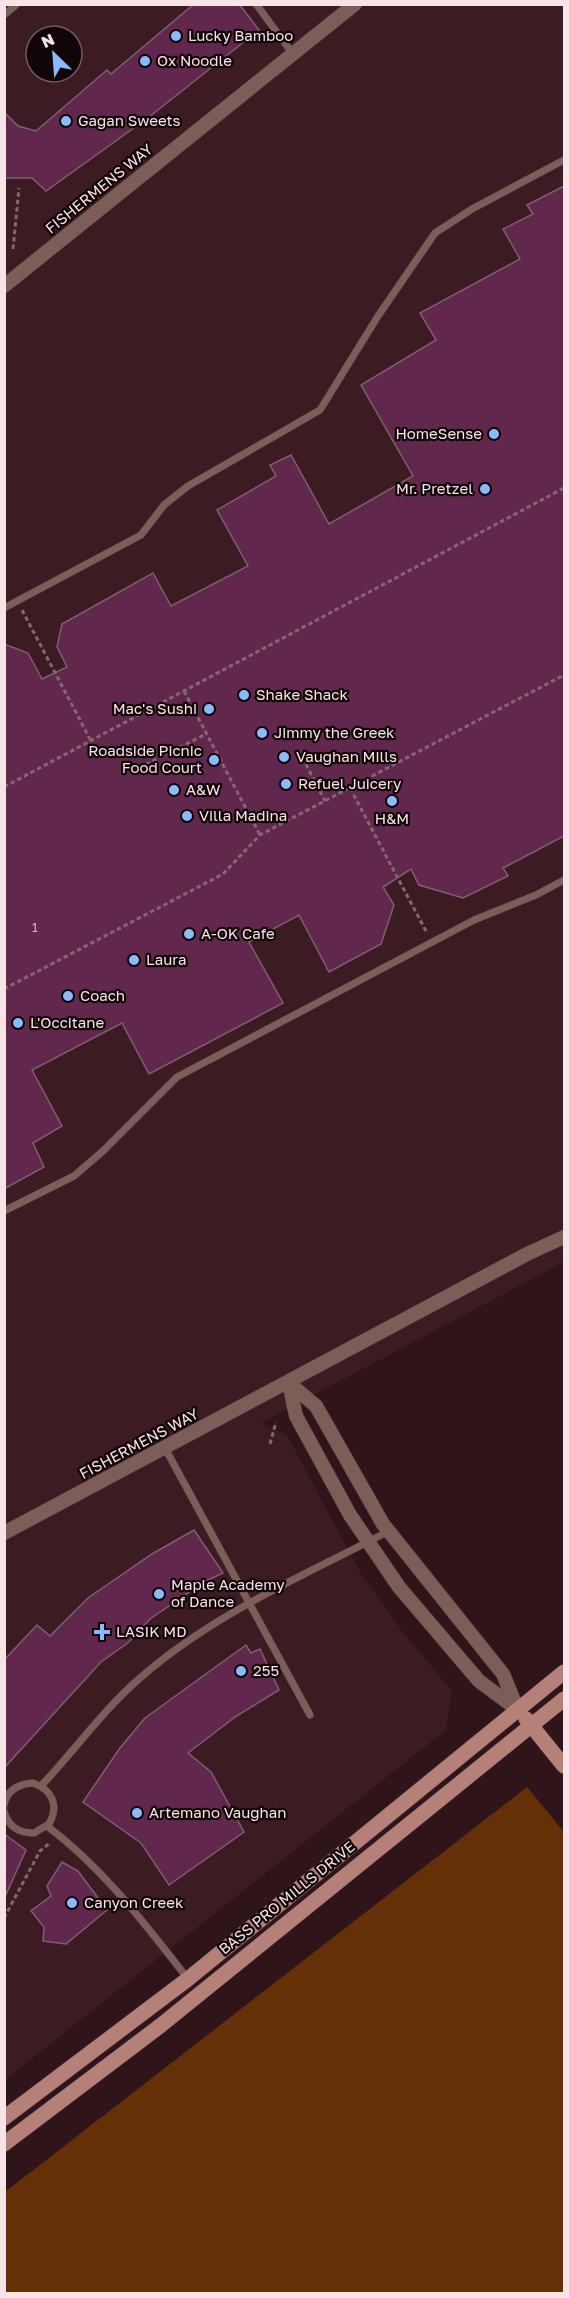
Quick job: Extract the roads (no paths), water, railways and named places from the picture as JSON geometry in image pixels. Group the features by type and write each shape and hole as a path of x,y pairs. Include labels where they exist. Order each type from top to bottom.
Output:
{"street":[{"name":"FISHERMENS WAY","path":"4,286 356,4"},
{"name":"FISHERMENS WAY","path":"4,1533 527,1254 564,1237"},
{"path":"289,1383 316,1406 389,1531 503,1674 518,1710"},
{"path":"289,1383 296,1416 350,1515 399,1587 479,1681 518,1710 564,1766"},
{"name":"BASS PRO MILLS DRIVE","path":"4,2118 188,1979 564,1672"},
{"name":"BASS PRO MILLS DRIVE","path":"4,2144 160,2026 564,1699"}],"lane":[{"path":"4,15 17,4"},
{"path":"256,4 293,54"},
{"path":"4,608 141,535 164,505 188,486 320,410 378,316 435,233 472,209 564,160"},
{"path":"4,1211 74,1176 103,1151 177,1077 474,920 536,895 564,880"},
{"path":"165,1448 310,1715"},
{"path":"41,1786 102,1714 141,1677 185,1644 250,1603 389,1531"},
{"path":"4,1805 10,1792 16,1787 33,1783 41,1786 53,1799 54,1807 53,1816 47,1826 34,1833 25,1833 10,1825 4,1811"},
{"path":"47,1826 98,1869 123,1896 188,1979"}],"place":[{"name":"Lucky Bamboo","path":"176,36"},
{"name":"Ox Noodle","path":"145,61"},
{"name":"Gagan Sweets","path":"66,121"},
{"name":"HomeSense","path":"494,434"},
{"name":"Mr. Pretzel","path":"485,489"},
{"name":"Shake Shack","path":"244,695"},
{"name":"Mac's Sushi","path":"209,709"},
{"name":"Jimmy the Greek","path":"262,733"},
{"name":"Vaughan Mills","path":"284,757"},
{"name":"Roadside Picnic Food Court","path":"214,760"},
{"name":"Refuel Juicery","path":"286,784"},
{"name":"A&W","path":"174,790"},
{"name":"H&M","path":"392,801"},
{"name":"Villa Madina","path":"187,816"},
{"name":"A-OK Cafe","path":"189,934"},
{"name":"Laura","path":"134,960"},
{"name":"Coach","path":"68,996"},
{"name":"L'Occitane","path":"18,1023"},
{"name":"Maple Academy of Dance","path":"159,1594"},
{"name":"LASIK MD","path":"102,1632"},
{"name":"255","path":"241,1671"},
{"name":"Artemano Vaughan","path":"137,1813"},
{"name":"Canyon Creek","path":"72,1903"}]}
